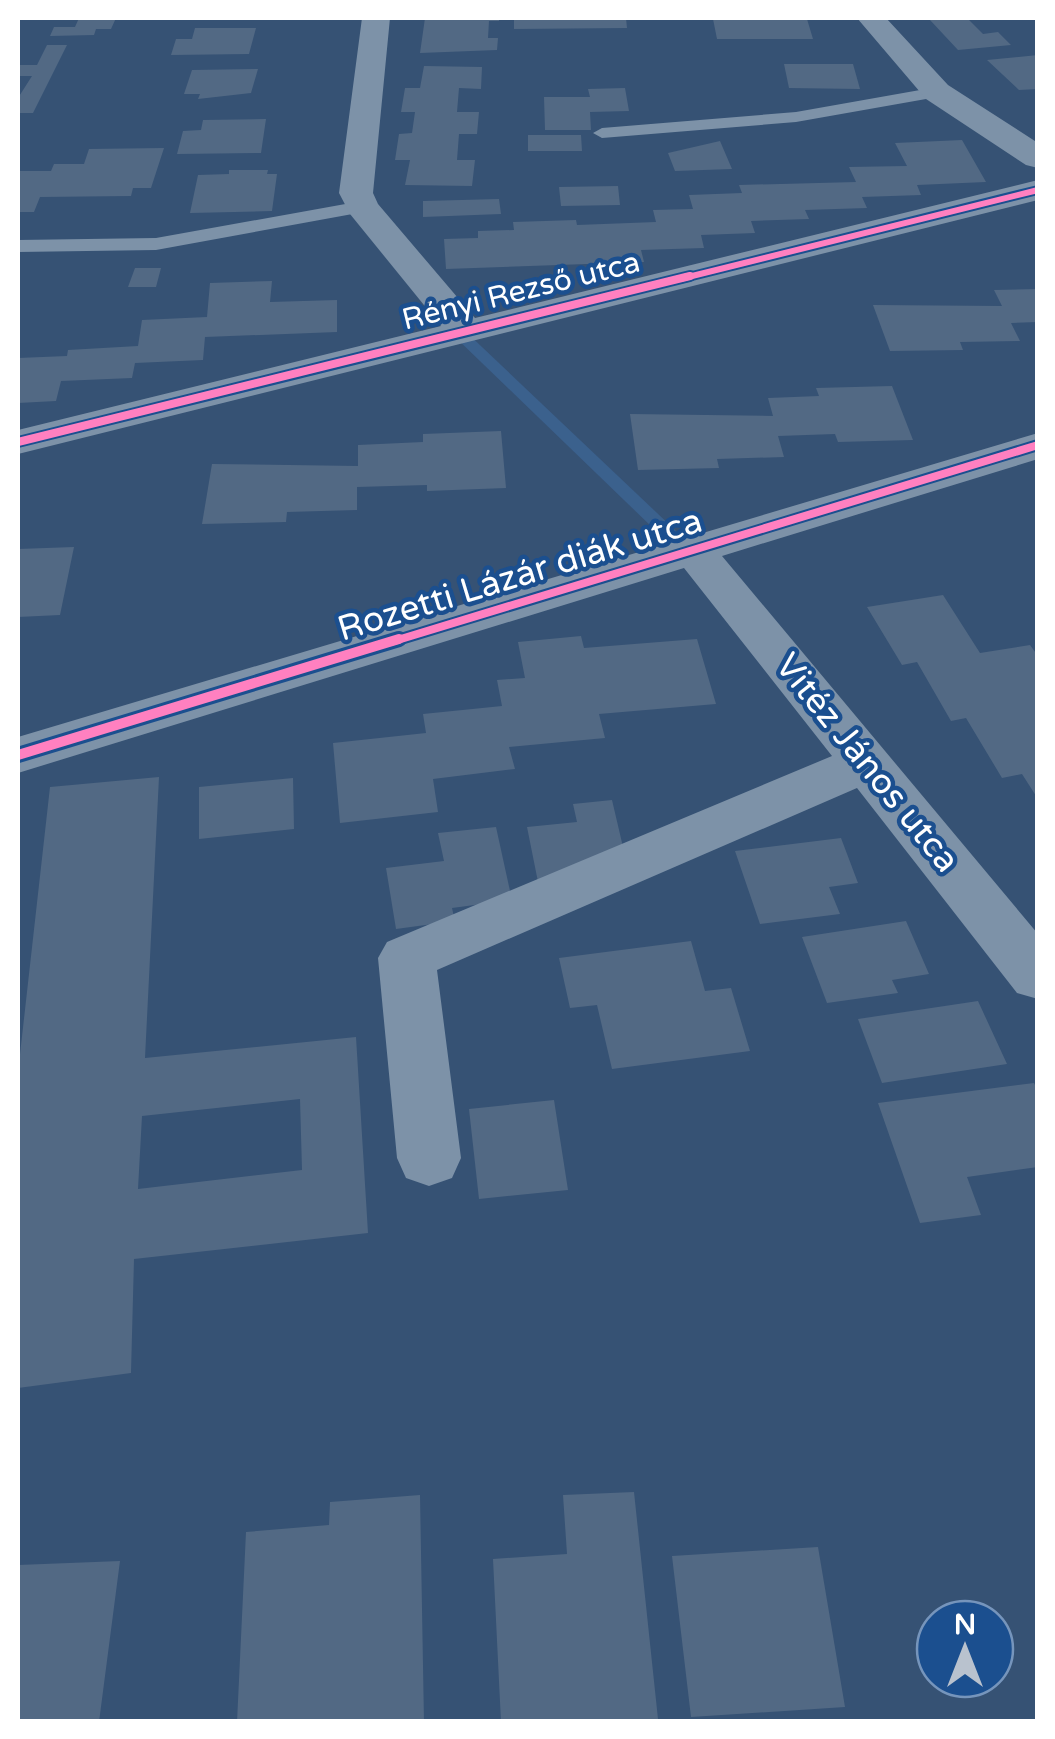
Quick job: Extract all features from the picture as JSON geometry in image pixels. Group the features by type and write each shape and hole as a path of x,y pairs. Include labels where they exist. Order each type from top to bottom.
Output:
{"street":[{"path":"376,18 356,193 362,208 465,330"},
{"path":"872,18 936,92 1038,158"},
{"name":"Rényi Rezső utca","path":"18,442 1038,190"},
{"name":"Rozetti Lázár diák utca","path":"18,755 695,552 1038,444"},
{"name":"Vitéz János utca","path":"695,552 1038,976"},
{"path":"430,1158 407,958 868,762"}],"lane":[{"path":"602,133 796,117 936,92"},
{"path":"18,246 156,244 362,208"}],"building":[{"path":"79,18 116,18 111,29 96,29 94,35 50,36 54,27 75,27"},
{"path":"425,18 499,18 489,21 488,38 498,38 497,50 420,53"},
{"path":"514,18 626,18 627,28 514,29"},
{"path":"967,18 983,34 998,32 1011,45 958,50 930,20"},
{"path":"713,19 807,19 813,39 717,39"},
{"path":"195,28 256,28 249,54 171,55 176,39 192,39"},
{"path":"47,45 67,45 33,113 18,113 18,98 32,76 18,76 18,65 37,65"},
{"path":"1038,55 1038,89 1019,90 987,60"},
{"path":"784,64 853,64 860,89 789,88"},
{"path":"424,66 482,67 481,89 459,88 457,112 479,112 477,134 459,134 457,160 475,160 472,186 405,185 410,160 395,160 399,134 412,133 415,112 401,112 405,88 420,88"},
{"path":"258,69 251,93 198,99 200,94 184,94 192,70"},
{"path":"625,88 629,111 590,112 591,130 545,130 544,97 590,97 588,89"},
{"path":"266,119 261,153 177,154 183,131 201,130 203,120"},
{"path":"528,135 581,135 582,151 528,151"},
{"path":"962,140 986,182 917,185 921,195 862,197 867,208 805,210 809,219 751,221 755,233 701,235 704,248 641,250 644,262 446,269 444,239 478,238 478,231 514,230 513,222 656,222 653,210 693,209 689,195 742,193 739,185 856,182 849,167 907,166 895,143"},
{"path":"720,141 732,169 675,171 668,153"},
{"path":"164,148 151,188 133,188 131,196 40,197 34,212 18,212 18,171 51,171 54,164 84,164 89,149"},
{"path":"229,170 268,170 267,174 277,174 272,211 190,213 198,175 229,174"},
{"path":"618,186 620,205 561,206 559,187"},
{"path":"499,199 501,214 423,217 423,201"},
{"path":"135,268 161,268 156,287 128,287"},
{"path":"272,281 270,302 337,300 337,332 205,337 203,360 135,363 132,378 61,381 56,401 18,403 18,358 138,346 142,320 207,317 210,283"},
{"path":"1038,289 1038,322 1011,323 1020,341 960,342 963,350 890,351 873,305 1002,306 994,290"},
{"path":"892,386 913,440 838,442 835,434 778,436 784,457 717,459 719,468 638,470 630,414 773,416 768,398 819,396 816,388"},
{"path":"501,431 506,488 427,491 427,485 357,487 357,510 287,512 286,522 202,524 212,464 358,466 358,445 423,442 423,434"},
{"path":"74,547 60,615 18,617 18,549"},
{"path":"943,595 980,653 1030,645 1038,656 1038,799 1022,774 1002,778 966,718 951,721 917,662 902,665 867,607"},
{"path":"581,636 584,648 697,639 716,704 599,714 605,738 509,747 515,769 433,779 438,812 340,823 333,743 426,733 423,714 502,706 497,680 525,678 518,642"},
{"path":"159,777 145,1058 356,1037 368,1233 134,1259 131,1373 18,1388 18,1072 50,787","holes":["300,1099 302,1170 138,1189 142,1116"]},
{"path":"293,778 294,829 199,839 199,787"},
{"path":"612,800 623,847 538,882 527,827 577,822 573,804"},
{"path":"496,827 512,900 452,908 455,921 396,929 386,868 444,861 438,833"},
{"path":"841,838 858,883 829,887 840,914 760,924 735,851"},
{"path":"906,921 929,974 892,980 898,993 827,1003 802,937"},
{"path":"691,941 705,991 731,988 750,1051 612,1069 597,1005 570,1008 559,958"},
{"path":"978,1001 1007,1064 882,1083 858,1019"},
{"path":"1034,1083 1038,1091 1038,1167 967,1177 981,1215 920,1223 878,1103"},
{"path":"554,1100 568,1190 479,1199 469,1109"},
{"path":"634,1492 658,1719 501,1722 493,1559 567,1554 563,1495"},
{"path":"420,1495 424,1722 237,1722 246,1532 329,1525 330,1502"},
{"path":"818,1547 845,1707 691,1717 672,1556"},
{"path":"120,1561 99,1722 18,1722 18,1565"}],"waterway":[{"path":"458,332 689,553"}],"cycle path":[{"path":"18,442 1038,190"},
{"path":"18,755 1038,445"}]}
